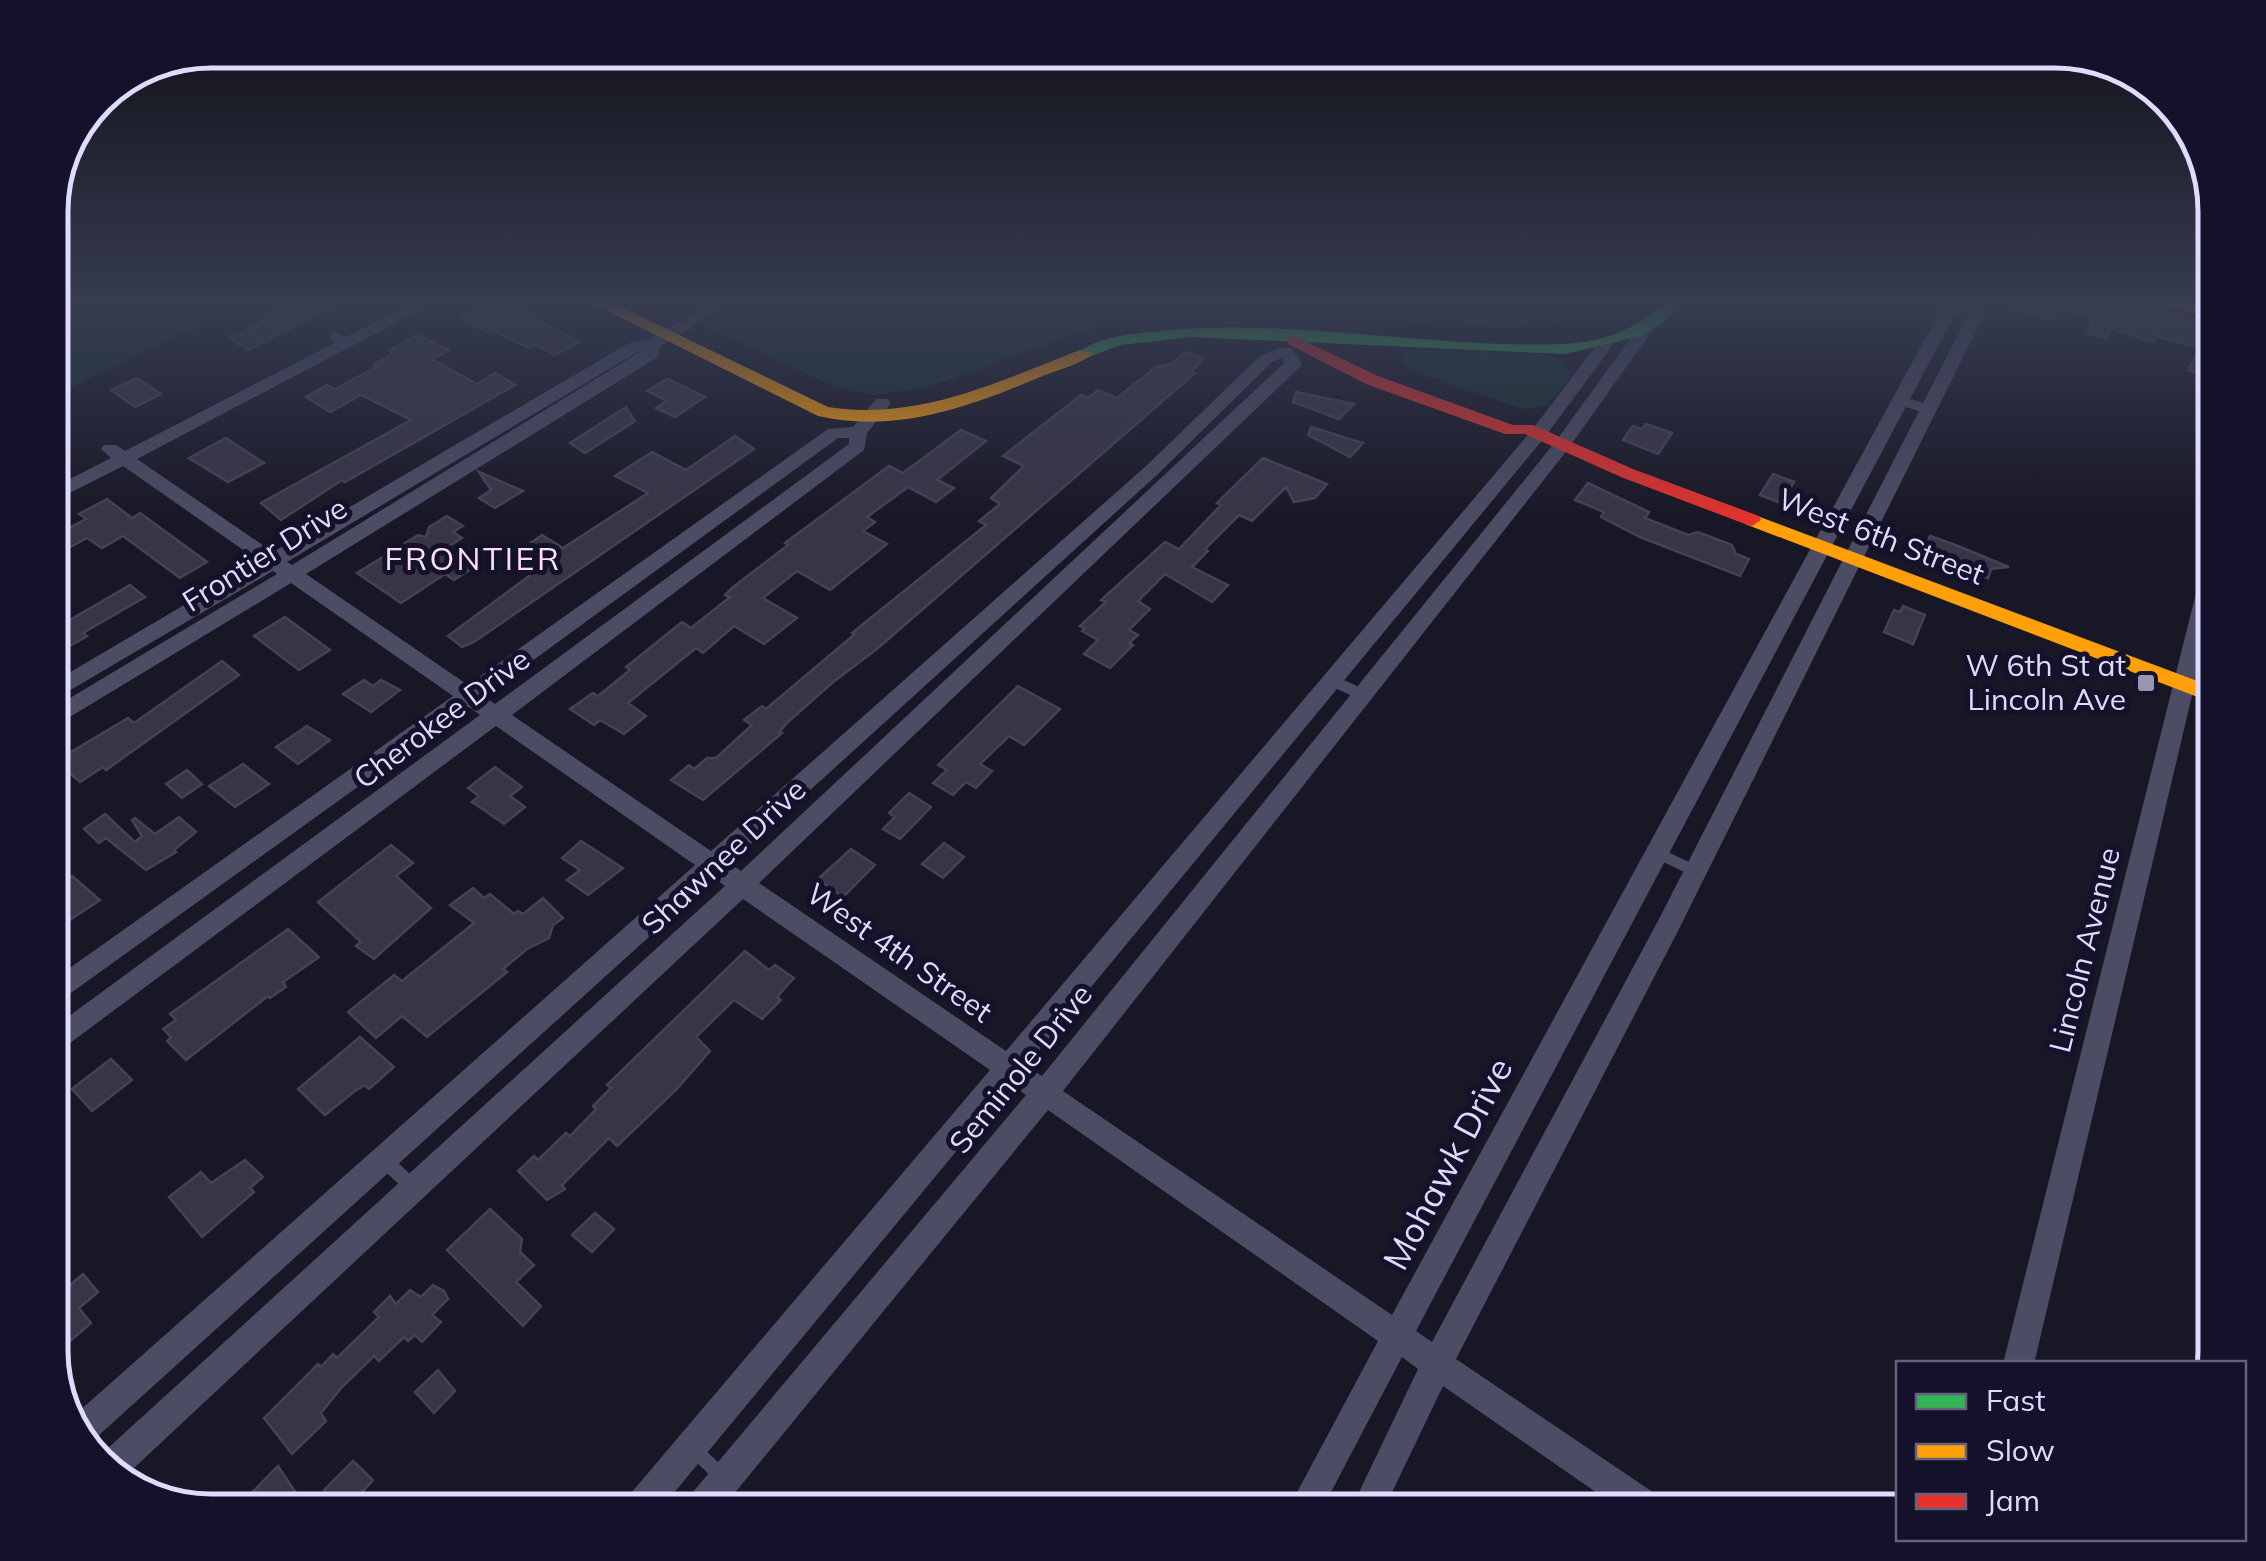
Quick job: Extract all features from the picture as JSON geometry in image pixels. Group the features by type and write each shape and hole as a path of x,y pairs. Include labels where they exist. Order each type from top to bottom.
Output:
{"main road":[{"path":"778,374 832,393 867,415"},
{"name":"Cherokee Drive","path":"867,415 916,416 1033,374"},
{"name":"West 6th Street","path":"1360,374 1511,430 1532,432 1823,548 2198,689"},
{"name":"West 6th Street","path":"1408,374 1522,419 1532,432"}],"street":[{"path":"68,485 117,454 274,374"},
{"name":"Frontier Drive","path":"68,709 280,569 503,435 615,374"},
{"name":"Shawnee Drive","path":"89,1425 712,864 1281,374"},
{"name":"Seminole Drive","path":"653,1494 1332,681 1582,374"},
{"name":"Seminole Drive","path":"713,1494 1044,1094 1562,445 1596,374"},
{"name":"Mohawk Drive","path":"1312,1494 1916,374"},
{"name":"Mohawk Drive","path":"1374,1494 1437,1364 1695,871 1945,374"},
{"name":"Cherokee Drive","path":"68,984 834,433 867,415"},
{"name":"Cherokee Drive","path":"68,1033 858,446 867,415"},
{"path":"68,473 117,454"},
{"name":"West 4th Street","path":"117,454 1626,1494"},
{"name":"Shawnee Drive","path":"119,1460 743,884 1063,565"},
{"name":"Frontier Drive","path":"68,684 280,569"},
{"name":"Lincoln Avenue","path":"2019,1361 2198,621"}],"lane":[{"path":"1902,401 1927,410"},
{"path":"1332,681 1361,694"},
{"path":"1658,853 1695,871"},
{"path":"384,1160 414,1188"},
{"path":"692,1448 726,1478"}],"green space":[{"path":"68,374 99,374 68,389"},
{"path":"807,374 965,374 929,387 873,395 833,386"},
{"path":"1421,374 1571,374 1546,406 1524,409"}],"building":[{"path":"363,374 459,374 477,384 496,374 515,385 345,482 342,480 281,520 261,503 411,420 361,395 330,412 306,397 327,385 335,389"},
{"path":"1147,374 1194,374 878,648 832,683 789,721 779,732 782,733 703,800 671,780 689,765 694,769 707,758 716,758 752,725 744,720 762,706 766,709 855,634 852,633 986,525 979,521 1000,504 991,498 1024,466 1003,456 1081,395 1088,398 1098,390 1117,398"},
{"path":"137,378 161,394 135,407 111,390"},
{"path":"667,379 705,397 675,417 656,408 667,401 647,391"},
{"path":"1296,392 1354,404 1339,419 1293,402"},
{"path":"626,407 635,421 585,453 570,443"},
{"path":"1646,424 1672,433 1658,454 1623,440 1633,426 1642,429"},
{"path":"1311,427 1363,443 1350,457 1308,435"},
{"path":"961,430 986,441 937,480 954,488 936,502 908,487 867,517 875,522 863,531 887,544 830,590 797,571 763,598 797,618 764,644 734,626 703,653 696,648 628,703 646,716 624,734 600,720 594,725 570,709 593,693 598,696 630,670 626,667 682,622 691,628 730,597 725,595 732,588 788,545 785,543 889,466 903,473"},
{"path":"735,436 754,449 474,642 462,647 448,636 548,562 525,547 542,535 563,548 648,493 615,476 652,452 686,470"},
{"path":"226,438 264,463 228,482 189,458"},
{"path":"1263,458 1327,484 1315,498 1294,502 1286,487 1252,521 1239,515 1205,549 1208,551 1192,567 1228,585 1212,602 1165,574 1138,601 1150,609 1129,630 1138,635 1129,643 1133,645 1110,668 1084,654 1098,640 1080,626 1106,602 1101,600 1165,542 1179,549 1221,505 1217,503"},
{"path":"479,472 523,491 495,508 479,498 491,490"},
{"path":"1773,474 1794,482 1781,503 1760,495"},
{"path":"1588,483 1649,512 1645,518 1688,535 1698,532 1732,545 1736,554 1749,559 1740,576 1640,537 1601,517 1604,512 1575,500"},
{"path":"107,499 132,518 140,513 207,562 180,578 123,536 102,548 87,538 68,548 68,528 86,519 79,514"},
{"path":"447,516 463,526 453,532 462,538 443,550 471,569 454,580 445,574 401,603 357,573 418,535 426,537 429,527"},
{"path":"1930,536 2009,567 1991,569 1988,578 1975,571 1964,573 1923,552"},
{"path":"130,585 145,597 83,633 87,636 68,647 68,621"},
{"path":"1903,606 1925,615 1913,644 1884,632 1894,610 1900,612"},
{"path":"285,617 330,650 299,670 254,636"},
{"path":"222,661 239,675 106,770 103,767 80,782 68,772 68,754 128,718 134,723"},
{"path":"364,680 373,686 381,680 400,690 371,712 343,694"},
{"path":"1018,686 1060,709 1024,745 1009,736 980,764 992,771 976,788 966,782 953,795 933,783 947,770 938,765"},
{"path":"307,726 330,740 298,764 276,747"},
{"path":"243,764 269,784 235,807 209,786"},
{"path":"495,767 522,787 510,796 525,807 504,824 472,802 479,796 468,788"},
{"path":"187,770 202,784 182,798 166,784"},
{"path":"909,793 931,807 900,839 883,829 895,817 889,813"},
{"path":"105,814 135,842 142,836 132,820 135,818 155,834 179,817 196,832 176,852 146,870 106,838 99,843 84,829"},
{"path":"581,841 623,868 588,895 567,880 580,870 562,858"},
{"path":"944,843 964,857 943,878 922,864"},
{"path":"391,845 413,863 396,876 431,908 374,959 356,946 361,942 318,902"},
{"path":"851,849 875,865 843,897 818,879"},
{"path":"72,876 100,900 68,921 68,879"},
{"path":"473,888 484,898 490,894 514,914 523,914 543,898 563,918 553,925 549,938 527,949 503,969 507,972 427,1037 402,1016 376,1038 348,1012 394,975 402,981 474,923 450,905"},
{"path":"288,929 319,957 283,982 286,987 268,996 186,1060 167,1041 171,1037 163,1029 176,1020 170,1014"},
{"path":"745,951 769,970 775,965 794,978 777,997 781,1000 762,1019 734,1000 696,1037 710,1051 676,1090 617,1146 609,1138 562,1185 565,1189 547,1200 518,1171 534,1156 538,1160 566,1133 570,1136 596,1109 593,1106 611,1088 607,1085"},
{"path":"360,1037 394,1067 369,1089 365,1085 325,1115 298,1089"},
{"path":"111,1059 132,1080 92,1111 72,1089"},
{"path":"245,1160 263,1177 250,1188 254,1192 202,1237 169,1197 201,1172 211,1183"},
{"path":"490,1209 522,1239 520,1252 534,1265 516,1282 541,1306 523,1326 447,1250"},
{"path":"595,1213 614,1229 592,1252 572,1235"},
{"path":"83,1274 98,1292 79,1308 91,1323 68,1343 68,1287"},
{"path":"433,1285 444,1291 448,1299 432,1315 441,1322 422,1342 415,1335 408,1341 404,1337 379,1361 374,1356 321,1413 326,1421 292,1454 264,1418 318,1364 321,1367 333,1354 337,1358 379,1317 374,1312 390,1296 396,1304 410,1290 421,1297"},
{"path":"438,1370 455,1391 434,1413 415,1392"},
{"path":"353,1461 373,1480 360,1494 327,1494 324,1490"},
{"path":"278,1466 296,1493 295,1494 251,1494"}],"traffic: slow":[{"path":"746,374 824,412 858,417 892,417 958,403 1035,374"},
{"path":"1752,520 2198,689"}],"traffic: jam":[{"path":"1360,374 1511,430 1527,429 1627,473 1752,520"}],"place":[{"name":"W 6th St at Lincoln Ave","path":"2146,683"}],"district":[{"name":"FRONTIER","path":"473,559"}]}
